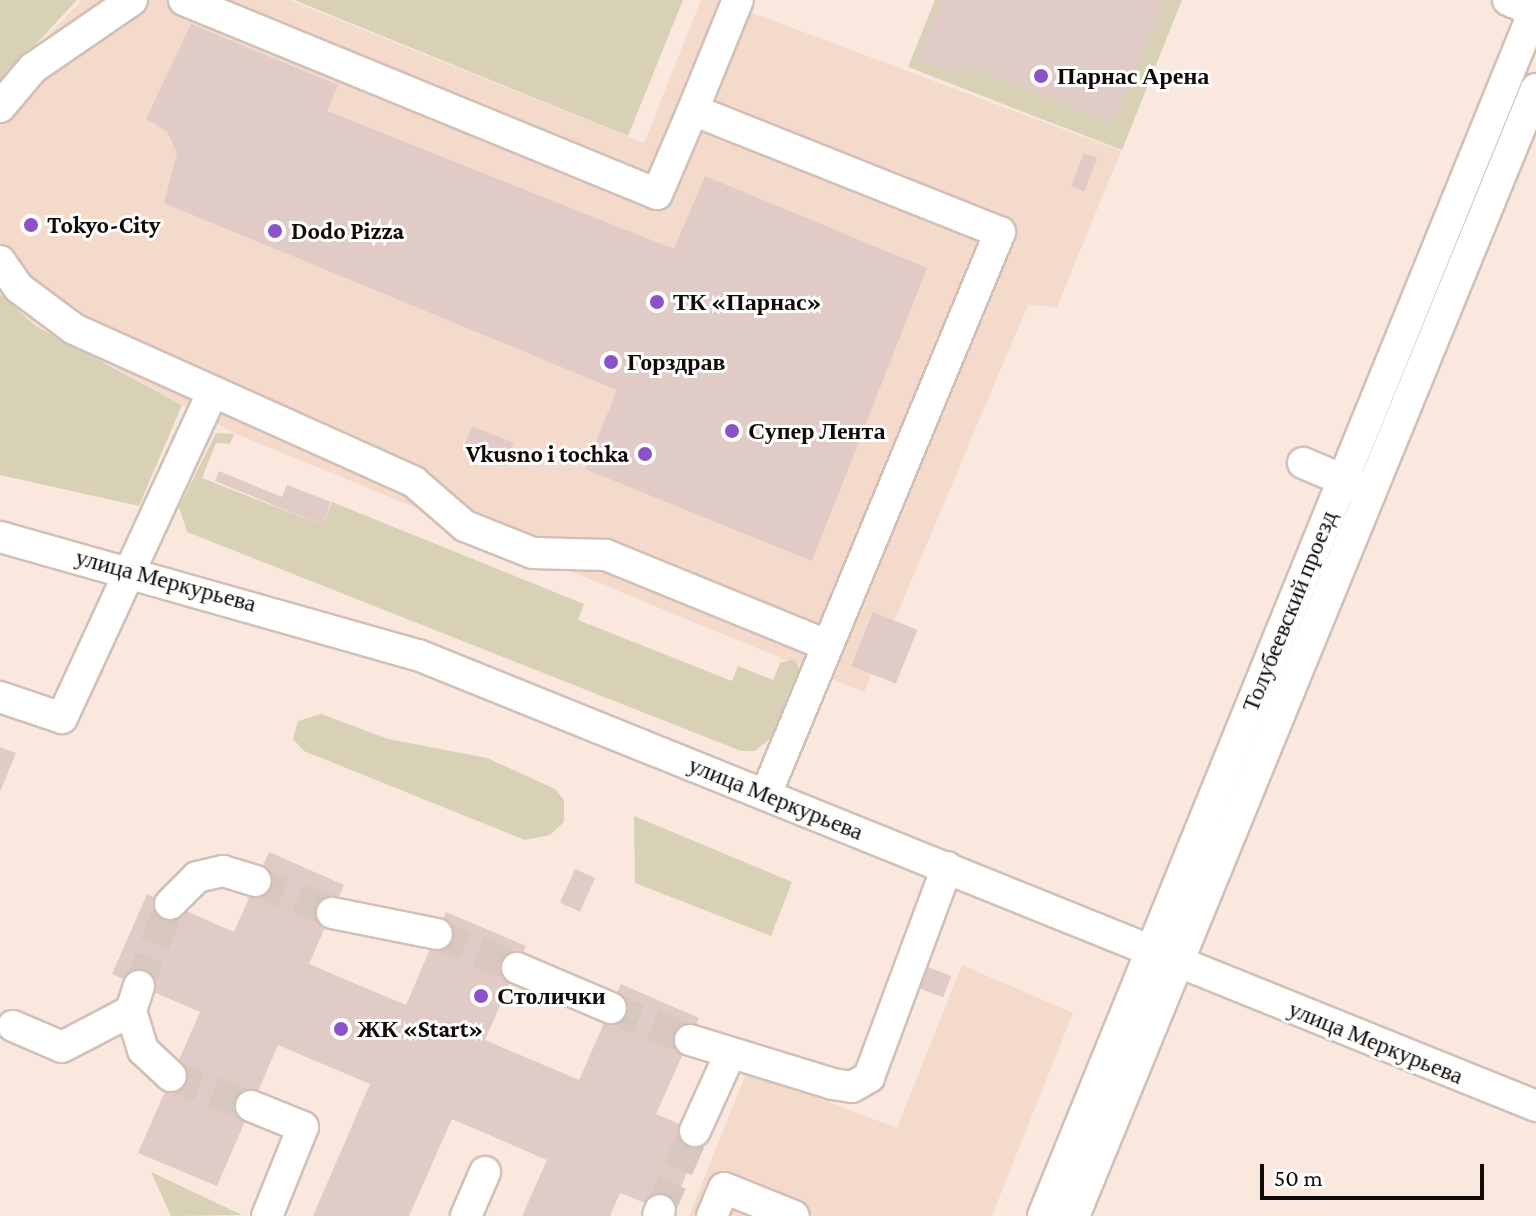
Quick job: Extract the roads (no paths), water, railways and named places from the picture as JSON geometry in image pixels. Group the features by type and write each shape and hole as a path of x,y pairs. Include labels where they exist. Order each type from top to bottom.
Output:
{"street":[{"path":"0,107 33,68 132,0"},
{"path":"184,0 657,194 738,0"},
{"name":"Толубеевский проезд","path":"1074,1216 1165,958 1343,480 1528,7"},
{"name":"Толубеевский проезд","path":"1043,1216 1165,958 1372,492 1536,89"},
{"path":"693,110 1000,232 766,794"},
{"path":"0,261 19,288 74,329 211,396 414,482 465,526 519,548 606,555 826,645"},
{"path":"0,697 62,718 211,396"},
{"path":"1303,463 1372,492"},
{"name":"улица Меркурьева","path":"0,537 129,568 418,655 1536,1106"},
{"path":"690,1040 729,1056 746,1052 833,1084 852,1087 869,1077 947,867"},
{"path":"170,904 197,877 223,871 256,881"},
{"path":"332,913 437,934"},
{"path":"517,968 611,1008"},
{"path":"13,1026 62,1047 135,998 143,1050 171,1076"},
{"path":"695,1131 729,1056"},
{"path":"251,1106 303,1127 267,1216"},
{"path":"466,1216 485,1172"},
{"path":"712,1216 724,1188 794,1216"}],"tunnel":[{"path":"256,881 332,913"},
{"path":"139,986 170,904"},
{"path":"437,934 517,968"},
{"path":"611,1008 690,1040"},
{"path":"171,1076 251,1106"},
{"path":"660,1210 695,1131"}],"place":[{"name":"Парнас Арена","path":"1041,76"},
{"name":"Tokyo-City","path":"31,225"},
{"name":"Dodo Pizza","path":"275,231"},
{"name":"ТК «Парнас»","path":"657,302"},
{"name":"Горздрав","path":"611,362"},
{"name":"Супер Лента","path":"732,431"},
{"name":"Vkusno i tochka","path":"645,454"},
{"name":"Столички","path":"481,996"},
{"name":"ЖК «Start»","path":"341,1029"}]}
